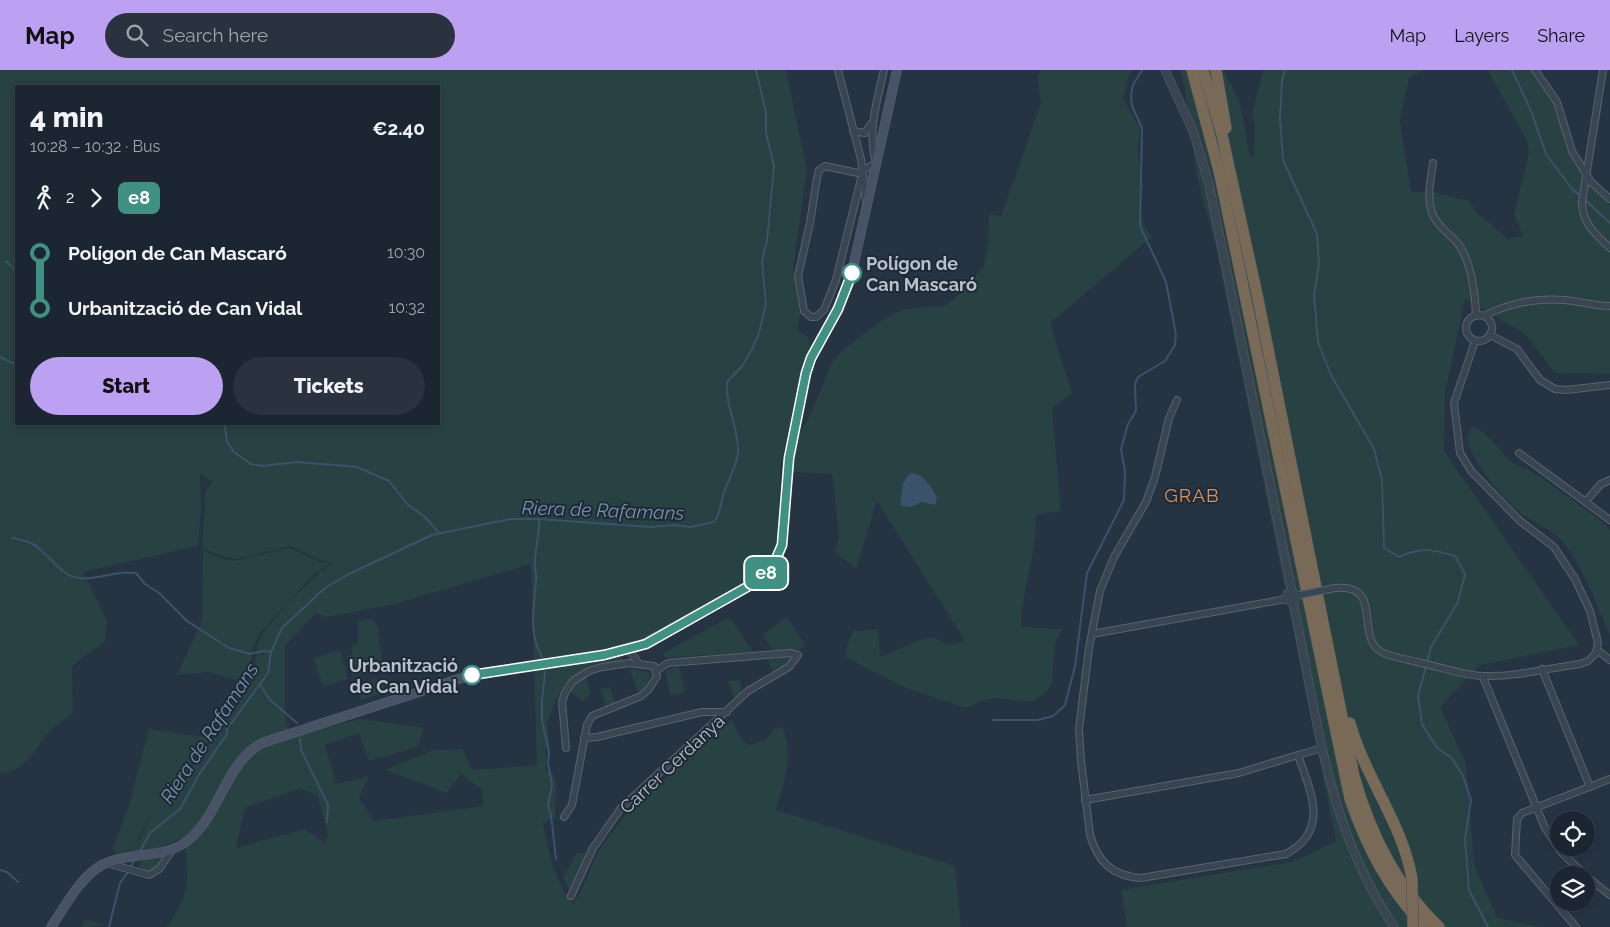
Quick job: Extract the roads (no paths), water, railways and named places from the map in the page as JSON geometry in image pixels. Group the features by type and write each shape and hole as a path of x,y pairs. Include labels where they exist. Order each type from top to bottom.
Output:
{"highway":[{"path":"1192,70 1201,98 1221,181 1348,792 1366,842 1382,872 1403,903 1425,927"},
{"path":"1203,70 1222,135 1257,294 1354,776 1369,822 1392,869 1403,886 1439,927"},
{"path":"1216,70 1232,184"},
{"path":"1333,677 1363,761 1400,836 1409,861 1412,879 1413,927"}],"main road":[{"path":"51,927 89,875 106,863 122,858 172,849 193,836 243,758 262,743 471,675 626,651 655,639 745,589 767,572 778,558 784,531 789,458 806,373 811,358 847,288 897,70"}],"street":[{"path":"838,70 863,171 867,205"},
{"path":"863,171 836,280 824,310 816,317 811,317 804,311 798,276 819,170 825,166 858,173 876,163 871,138 872,120 884,70"},
{"path":"1165,70 1190,124 1209,184 1334,800 1349,843 1377,901 1394,927"},
{"path":"1535,70 1557,102 1572,150 1591,182 1610,199"},
{"path":"1603,70 1582,202 1582,213 1586,223 1610,248"},
{"path":"854,130 865,133 872,120"},
{"path":"1433,163 1429,192 1431,210 1436,220 1460,246 1471,278 1476,316"},
{"path":"1484,316 1491,323 1490,335 1484,341 1475,341 1468,336 1466,328 1469,320 1476,316 1484,316 1503,306 1537,300 1564,300 1610,306"},
{"path":"1490,335 1517,349 1540,380 1555,389 1566,390 1610,385"},
{"path":"1475,341 1454,403 1460,453 1472,472 1520,521 1559,553 1575,579 1590,611 1597,650 1610,660"},
{"path":"1177,400 1169,418 1155,477 1146,502 1106,571 1092,634 1079,729 1085,800 1090,835 1097,856 1110,869 1129,877 1151,877 1279,856 1293,850 1304,840 1313,821 1313,802 1298,755"},
{"path":"1519,453 1610,520"},
{"path":"1586,501 1601,484 1610,480"},
{"path":"1092,634 1335,588 1350,589 1362,597 1366,606 1368,627 1374,644 1380,651 1435,666 1483,676 1584,663 1597,650"},
{"path":"626,651 639,664"},
{"path":"626,651 626,664"},
{"name":"Carrer Cerdanya","path":"571,896 592,848 621,808 753,687 789,667 798,655 790,653 668,663 656,670"},
{"path":"564,817 572,804 584,738 587,725 592,716 641,696 656,679 654,666 626,664 589,671 577,678 569,687 562,702 566,748"},
{"path":"1542,669 1590,787"},
{"path":"1483,676 1536,808 1556,845 1575,866"},
{"path":"584,738 597,737 702,712 727,712"},
{"path":"1085,800 1239,773 1322,748"},
{"path":"1576,927 1514,852 1518,817 1610,779"},
{"path":"106,863 136,872 153,874 159,870 172,849"},
{"path":"1595,882 1610,895"}],"water":[{"path":"910,473 919,475 930,485 937,498 935,505 921,502 911,507 900,505 903,483"}],"waterway":[{"name":"Riera de Rafamans","path":"139,853 150,833 180,809 200,773 227,734 227,729 268,673 271,652 282,628 325,588 347,575 432,535 510,519 539,519 650,527 674,525 690,527 714,522 738,452 738,443 728,400 727,382 743,365 751,351 759,333 766,304 762,261 767,241 774,166 766,133 766,113 756,70"},
{"path":"993,720 1038,720 1053,716 1065,705 1075,666 1087,573 1124,500 1125,471 1121,449 1128,424 1136,411 1135,384 1138,377 1165,361 1175,345 1176,334 1166,282 1140,226 1142,128 1132,106 1131,95 1133,85 1142,70"},
{"path":"1285,70 1282,81 1280,118 1283,160 1317,234 1319,264 1314,295 1318,342 1331,375 1374,449 1382,480 1384,548 1399,557 1421,550 1455,556 1465,574 1458,602 1431,647 1418,696 1422,724 1437,748 1452,758 1463,776 1471,800 1465,839 1469,890 1488,927"},
{"path":"1512,70 1531,111 1546,154 1572,189 1580,196"},
{"path":"1584,199 1610,223"},
{"path":"6,261 15,270"},
{"path":"0,357 15,364"},
{"path":"223,425 227,442 234,452 251,464 262,466 297,462 357,467 389,481 408,505 425,517 439,533"},
{"path":"539,519 535,556 536,578 533,629 542,657"},
{"path":"12,538 35,545 63,571 73,577 85,579 128,572 136,573 145,584 159,593 187,621 229,648 250,654 263,651 271,652"},
{"path":"545,672 542,721 549,752 548,763 552,785 548,806 551,815 556,859"},
{"path":"260,685 270,700 297,723"},
{"path":"300,738 301,750 328,805 327,822"},
{"name":"Riera de Rafamans","path":"130,868 135,859"},
{"path":"0,870 7,872 18,882"},
{"name":"Riera de Rafamans","path":"109,927 120,883 128,872"}],"place":[{"name":"Polígon de Can Mascaró","path":"852,273"},
{"name":"Urbanització de Can Vidal","path":"472,675"}],"district":[{"name":"GRAB","path":"1192,495"}]}
